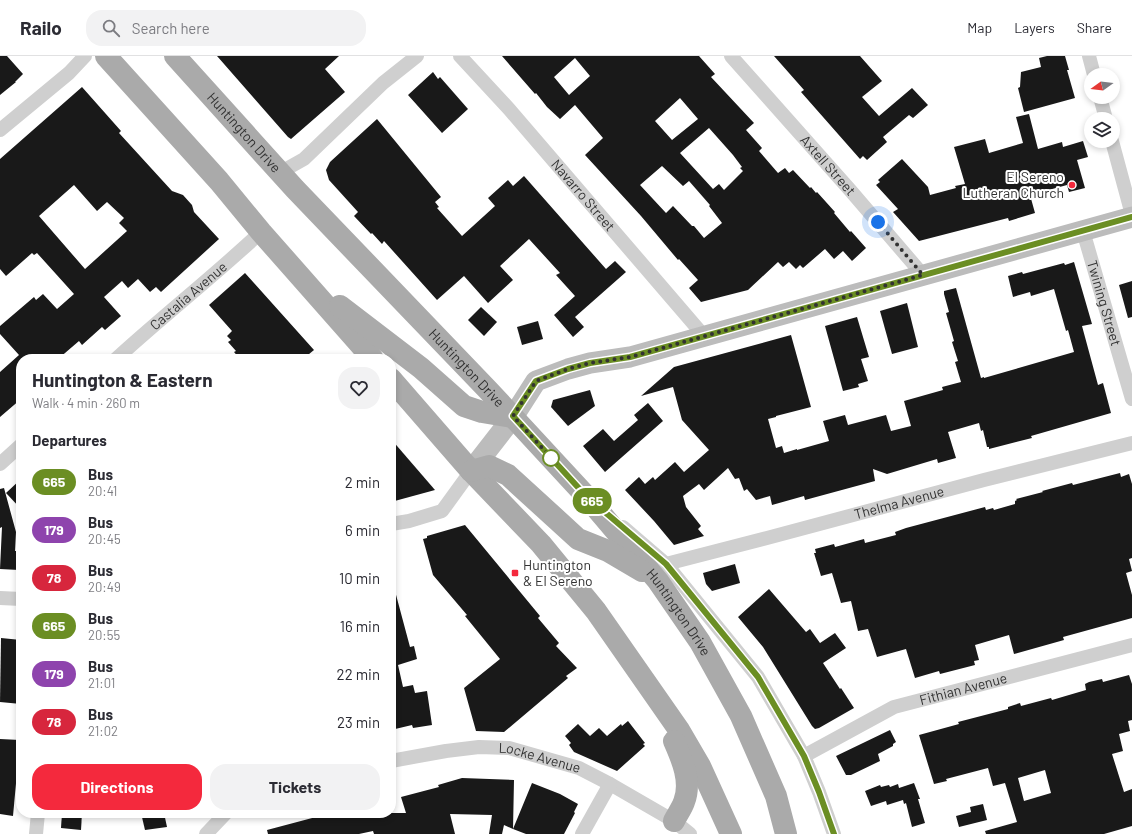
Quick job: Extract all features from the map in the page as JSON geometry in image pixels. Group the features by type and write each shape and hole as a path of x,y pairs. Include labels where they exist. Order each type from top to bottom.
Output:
{"main road":[{"path":"106,56 219,181 261,232 369,354"},
{"name":"Huntington Drive","path":"175,56 295,189 513,416 586,496 662,572 741,716 776,796 786,834"},
{"path":"471,470 513,416 536,381 568,369 590,363 630,357 1132,216"},
{"path":"301,277 421,368 464,406 482,412 513,416"},
{"path":"396,385 471,470 541,544 596,611 679,730 700,766 731,834"},
{"path":"471,470 489,466 508,475 578,539 662,572"},
{"path":"650,687 682,759 687,786 684,801 682,828"}],"street":[{"path":"0,130 69,73 85,56"},
{"path":"281,172 304,159 383,83 417,56"},
{"name":"Navarro Street","path":"460,56 509,109 704,336"},
{"name":"Axtell Street","path":"731,56 923,275"},
{"path":"1089,56 1092,68"},
{"path":"1114,148 1132,216"},
{"name":"Twining Street","path":"1083,231 1132,399"},
{"name":"Castalia Avenue","path":"121,354 151,327 216,273 261,232"},
{"name":"Thelma Avenue","path":"662,572 767,538 984,480 1132,443"},
{"path":"0,464 16,450"},
{"path":"396,523 409,521 442,511 471,470"},
{"path":"662,572 758,677 804,756 834,834"},
{"path":"0,598 16,599"},
{"name":"Fithian Avenue","path":"804,756 894,707 1132,645"},
{"name":"Locke Avenue","path":"396,760 474,748 509,748 578,768 610,784 682,828"},
{"path":"582,834 610,784"},
{"path":"36,834 38,818"},
{"path":"206,834 221,818"}],"building":[{"path":"0,56 7,56 23,74 0,95"},
{"path":"217,56 339,56 325,69 345,92 291,139"},
{"path":"502,56 699,56 715,74 711,77 754,123 746,130 762,148 759,151 778,173 785,168 789,173 793,170 810,188 811,187 816,193 817,192 850,232 851,231 866,248 852,261 843,251 834,259 825,249 803,268 800,265 796,269 789,262 783,267 778,262 748,290 701,302 689,288 698,280 679,259 678,260 641,216 585,155 603,138 575,105 560,119 547,107 536,93 535,94","holes":["575,58 590,76 569,95 554,77","680,98 698,119 672,140 655,121","709,128 733,155 742,167 740,168 743,171 724,190 719,184 713,189 680,153","662,166 683,186 689,181 710,205 709,206 722,223 704,238 673,206 666,213 640,185"]},
{"path":"774,56 860,56 882,81 862,97 879,116 912,88 928,105 913,118 909,115 883,137 887,142 867,160 863,156 860,159 801,92 804,90"},
{"path":"1047,56 1065,56 1069,70 1067,70 1075,98 1024,112 1018,88 1020,87 1021,72 1041,67 1039,58"},
{"path":"433,72 438,79 440,77 468,109 442,133 408,95"},
{"path":"82,87 121,131 119,133 172,191 183,195 192,205 194,212 219,239 161,292 156,287 150,292 138,279 128,288 122,281 104,297 121,316 105,330 102,327 82,345 79,341 64,354 18,354 0,334 0,326 34,297 36,300 43,294 57,309 74,294 37,253 34,255 32,253 6,276 0,269 0,159","holes":["74,185 97,211 107,202 124,218 119,223 127,231 85,269 39,216"]},
{"path":"1029,114 1038,149 1062,142 1063,147 1083,141 1088,157 1077,160 1085,188 1069,192 1067,185 1030,195 1035,213 1009,221 1008,218 919,241 893,212 898,209 876,185 880,182 878,180 902,159 928,187 930,195 965,184 954,147 985,139 989,153 1023,143 1016,117"},
{"path":"377,119 441,197 435,202 439,207 437,208 462,236 495,206 488,198 508,180 513,186 524,176 606,269 615,261 626,272 575,317 584,327 573,337 554,315 575,296 556,275 560,273 529,239 500,266 513,280 488,303 464,276 437,300 384,241 382,244 372,233 371,234 354,216 358,212 329,180 326,170 330,162"},
{"path":"1074,262 1092,324 1082,326 1098,385 1103,383 1111,413 1031,436 1032,438 989,449 989,447 987,447 983,430 981,431 979,423 948,432 956,458 938,463 937,459 887,474 873,469 875,481 805,500 804,496 772,505 770,496 756,500 747,489 744,491 739,478 735,479 728,468 704,490 699,484 683,496 686,507 701,526 698,529 704,536 674,545 625,490 639,477 645,484 653,477 655,480 675,462 684,472 709,450 682,420 673,387 641,396 674,367 791,335 811,407 768,419 776,448 782,446 784,453 829,441 823,421 845,415 848,425 886,415 891,431 911,426 904,401 943,390 942,387 961,382 955,362 958,361 952,342 954,341 946,313 949,312 944,291 956,288 981,378 984,378 1074,352 1068,330 1066,331 1054,289 1031,296 1030,292 1013,297 1008,276"},
{"path":"245,273 314,350 309,354 236,354 234,352 236,351 228,342 231,340 227,336 232,331 209,305"},
{"path":"1132,281 1132,317 1128,318 1119,285"},
{"path":"907,303 918,347 892,354 880,311"},
{"path":"481,307 497,322 484,336 468,320"},
{"path":"857,317 869,357 861,359 868,381 858,384 859,387 843,391 825,326"},
{"path":"538,321 543,339 522,345 517,327"},
{"path":"16,358 16,403 0,417 0,372"},
{"path":"590,390 595,406 568,426 551,407 553,400"},
{"path":"648,403 663,421 605,472 583,446 603,429 614,441 638,420 634,415"},
{"path":"396,445 435,490 396,501"},
{"path":"1120,473 1121,477 1129,474 1132,484 1132,558 1129,559 1132,571 1126,573 1132,595 1132,618 1063,637 1064,640 1014,654 1009,635 975,645 979,660 974,661 975,665 940,674 939,671 915,678 906,649 877,657 868,629 858,631 851,601 841,603 832,573 821,576 814,553 816,553 815,549 834,544 835,547 864,539 865,543 896,535 895,532 906,528 985,507 986,510 993,508 994,510 1015,504 1016,499 1043,492 1042,491"},
{"path":"16,484 16,504 6,493"},
{"path":"4,488 16,532 16,570 0,569 2,527 0,528 0,489"},
{"path":"465,525 540,616 538,618 559,643 556,646 577,668 566,676 568,678 504,732 476,731 464,688 500,659 465,616 467,615 433,575 423,539 427,538 427,536"},
{"path":"735,564 740,583 712,591 706,584 703,573"},
{"path":"769,589 806,632 810,629 820,643 835,633 846,648 823,663 854,708 819,728 815,729 812,726 763,647 738,617"},
{"path":"396,595 410,647 414,646 417,659 398,665 403,687 413,685 415,693 427,691 432,725 413,728 412,725 396,729"},
{"path":"1,638 16,640 16,704 0,702"},
{"path":"1129,675 1132,684 1132,720 1128,721 1130,731 1119,734 1123,751 1112,754 1124,792 1132,789 1132,826 1104,834 986,834 985,831 1017,822 1005,783 993,786 988,768 946,779 947,781 934,784 919,735 959,724 958,722 1008,709 1008,707 1020,703 1021,706 1051,698 1052,700 1086,690 1085,684 1089,682 1102,679 1103,682","holes":["1045,770 1051,793 1024,801 1018,778"]},
{"path":"628,721 645,743 643,744 645,746 617,771 574,752 569,745 571,743 565,736 578,724 590,736 599,728 607,736 621,724 622,726"},
{"path":"890,730 896,742 893,746 878,754 880,761 851,775 846,775 836,756"},
{"path":"0,739 16,740 16,783 13,816 0,814"},
{"path":"462,778 514,780 513,829 504,825 502,834 489,834 492,815 450,814 455,834 374,834 373,831 359,834 268,834 267,830 312,818 396,818 396,813 406,813 401,797 439,787 438,785"},
{"path":"532,783 560,794 578,804 564,834 526,834 513,829"},
{"path":"914,783 920,799 918,799 925,823 912,827 906,803 904,804 903,800 887,805 886,801 871,806 865,791 880,785 881,787 889,785 890,787 898,784 899,788"},
{"path":"983,804 987,820 959,827 956,816 971,812 970,807"},
{"path":"62,818 82,818 81,830 61,828"},
{"path":"142,818 165,818 167,827 145,830"}],"bus line":[{"name":"665","path":"834,834 804,756 758,677 666,564 586,496 513,416 536,381 568,369 590,363 630,357 1132,217"}],"place":[{"name":"El Sereno Lutheran Church","path":"1072,185"},
{"name":"Huntington & El Sereno","path":"515,573"}],"route":[{"path":"551,458 556,463 513,416 536,381 568,369 590,363 630,357 923,275 878,222"}]}
